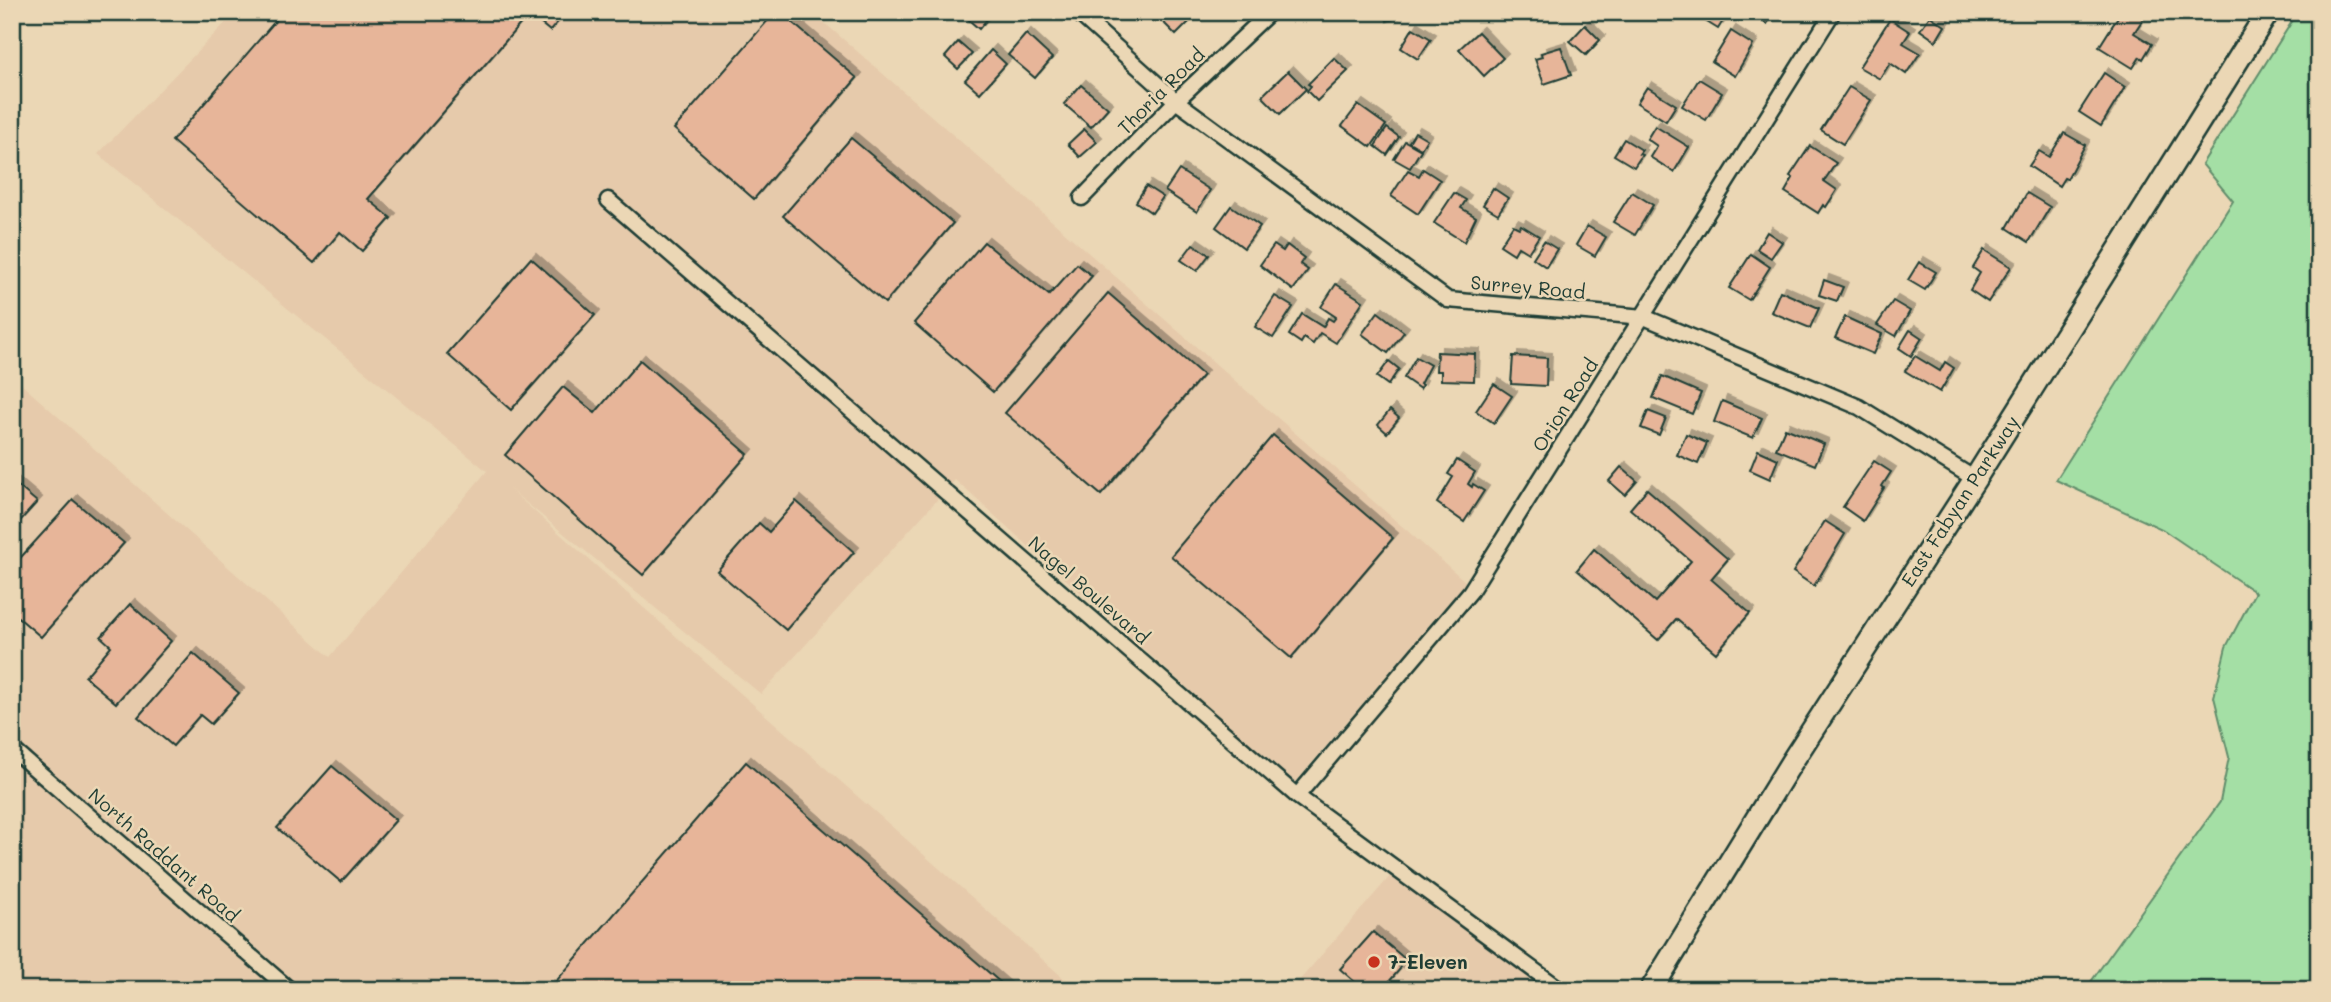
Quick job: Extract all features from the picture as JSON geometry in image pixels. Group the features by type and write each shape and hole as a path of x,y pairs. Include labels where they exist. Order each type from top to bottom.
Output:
{"main road":[{"name":"East Fabyan Parkway","path":"1651,990 1791,763 1975,479 2268,12"}],"street":[{"name":"Surrey Road","path":"1077,12 1176,101 1448,299 1644,317 1859,407 1975,479"},
{"name":"Thoria Road","path":"1082,198 1176,101 1270,12"},
{"name":"Orion Road","path":"1297,796 1470,592 1833,12"},
{"name":"Nagel Boulevard","path":"608,200 1297,796 1561,990"},
{"name":"North Raddant Road","path":"12,749 290,990"}],"shaded area":[{"path":"236,12 812,12 1466,582 1294,784 955,480 761,694 508,488 1077,990 12,990 12,376 330,657 487,471 98,154"},
{"path":"1393,873 1554,990 1291,990"}],"green space":[{"path":"2298,12 2319,12 2319,990 2085,990 2220,802 2229,757 2214,697 2226,647 2255,592 2162,529 2056,480 2233,201 2202,164"}],"building":[{"path":"283,12 566,12 550,31 529,14 368,199 391,218 362,251 340,232 314,263 172,141"},
{"path":"775,12 780,12 857,78 754,199 674,129"},
{"path":"960,12 993,12 979,29"},
{"path":"1153,12 1189,12 1194,17 1176,35"},
{"path":"1384,12 1407,12 1408,15 1387,21"},
{"path":"1699,12 1728,13 1718,29 1697,16"},
{"path":"1748,12 1774,12 1767,24"},
{"path":"2121,12 2132,12 2143,19 2134,33 2152,44 2143,59 2140,57 2133,68 2099,47"},
{"path":"1930,16 1945,26 1936,41 1920,30"},
{"path":"1890,19 1910,32 1903,43 1920,53 1906,74 1890,63 1880,79 1859,67"},
{"path":"1585,25 1600,40 1586,55 1570,41"},
{"path":"1413,28 1431,39 1418,59 1401,48"},
{"path":"1731,31 1753,45 1735,76 1712,62"},
{"path":"1478,32 1503,58 1484,76 1459,49"},
{"path":"1026,34 1052,58 1035,78 1008,55"},
{"path":"958,42 972,54 958,69 945,57"},
{"path":"1561,47 1571,75 1544,84 1535,59 1542,57 1541,53"},
{"path":"991,50 1006,64 980,93 965,80"},
{"path":"1334,58 1348,71 1317,101 1307,91 1311,86 1308,84"},
{"path":"1288,71 1306,89 1280,114 1262,96"},
{"path":"2104,73 2125,87 2101,126 2079,112"},
{"path":"1699,79 1722,93 1706,120 1682,106"},
{"path":"1081,85 1108,108 1091,127 1064,104"},
{"path":"1647,87 1676,105 1666,121 1637,103"},
{"path":"1849,87 1871,100 1843,144 1821,130"},
{"path":"1358,105 1386,125 1371,147 1342,126"},
{"path":"1655,126 1689,147 1674,172 1650,157 1657,146 1647,139"},
{"path":"1387,128 1399,137 1387,155 1375,146"},
{"path":"1084,129 1097,142 1080,157 1068,144"},
{"path":"1415,132 1427,139 1421,149 1409,142"},
{"path":"2064,133 2085,145 2067,179 2064,178 2059,186 2029,166 2039,151 2049,157"},
{"path":"851,138 953,223 885,303 783,216"},
{"path":"1624,139 1642,150 1639,154 1642,155 1634,167 1614,155"},
{"path":"1405,141 1421,150 1410,168 1394,159"},
{"path":"1810,146 1836,163 1824,181 1837,190 1826,207 1823,205 1818,213 1785,192 1793,178 1790,176"},
{"path":"1423,169 1440,180 1418,214 1391,196 1408,170 1419,176"},
{"path":"1179,170 1210,190 1197,212 1165,191"},
{"path":"1146,186 1163,197 1152,213 1136,202"},
{"path":"1493,188 1508,198 1498,214 1483,205"},
{"path":"1632,192 1653,205 1635,235 1613,222"},
{"path":"1454,193 1466,200 1461,208 1476,217 1464,242 1434,223"},
{"path":"2027,193 2050,207 2029,242 2007,228"},
{"path":"1231,206 1260,226 1244,248 1216,227"},
{"path":"1513,225 1519,228 1521,225 1539,236 1528,253 1518,247 1514,254 1500,245"},
{"path":"1587,226 1606,237 1595,256 1576,245"},
{"path":"1767,232 1782,242 1771,258 1757,249"},
{"path":"1544,241 1557,249 1546,267 1533,258"},
{"path":"984,242 1049,295 1077,264 1092,276 993,392 914,323"},
{"path":"1193,244 1209,255 1197,271 1181,260"},
{"path":"1274,245 1283,251 1287,245 1304,258 1300,264 1308,270 1293,290 1260,265"},
{"path":"1984,250 2011,267 1988,302 1970,290 1980,273 1973,268"},
{"path":"1751,254 1770,267 1749,300 1729,288"},
{"path":"531,258 595,315 511,410 447,354"},
{"path":"1919,262 1936,272 1925,290 1908,280"},
{"path":"1824,280 1843,287 1837,301 1819,295"},
{"path":"1336,284 1363,301 1336,343 1320,333 1313,344 1304,338 1301,343 1289,335 1302,314 1323,327 1328,318 1333,321 1336,317 1321,307"},
{"path":"1780,291 1819,308 1810,328 1771,312"},
{"path":"1108,293 1203,375 1101,495 1005,413"},
{"path":"1275,296 1293,307 1273,338 1255,327"},
{"path":"1893,301 1910,311 1896,336 1877,325"},
{"path":"1378,312 1404,332 1388,353 1362,334"},
{"path":"1845,317 1882,334 1873,354 1835,338"},
{"path":"1910,330 1922,338 1911,356 1899,348"},
{"path":"1437,352 1475,354 1474,381 1441,380 1441,371 1436,371"},
{"path":"1513,356 1547,358 1546,386 1511,384"},
{"path":"1915,356 1940,371 1945,362 1954,368 1940,392 1905,371"},
{"path":"1416,357 1430,365 1420,389 1404,378"},
{"path":"640,360 748,454 643,575 505,455 563,387 595,413"},
{"path":"1389,361 1399,369 1388,385 1377,377"},
{"path":"1662,376 1701,393 1692,414 1653,398"},
{"path":"1494,384 1512,396 1494,423 1476,411"},
{"path":"1722,401 1762,418 1753,438 1714,422"},
{"path":"1390,410 1399,418 1387,433 1378,425"},
{"path":"1648,411 1666,418 1659,435 1641,428"},
{"path":"1785,428 1824,444 1815,465 1776,449"},
{"path":"1686,434 1707,443 1698,464 1677,455"},
{"path":"1273,435 1393,538 1291,658 1171,556"},
{"path":"1758,450 1778,459 1770,479 1750,470"},
{"path":"1457,460 1475,472 1468,484 1484,491 1464,522 1437,503 1453,477 1448,474"},
{"path":"1874,461 1891,472 1863,521 1843,507"},
{"path":"1621,467 1637,481 1625,495 1609,481"},
{"path":"12,481 37,502 12,530"},
{"path":"1647,489 1728,559 1711,579 1750,613 1716,653 1676,619 1658,640 1577,570 1594,549 1655,602 1691,561 1630,509"},
{"path":"73,500 124,543 41,637 12,612 12,567"},
{"path":"796,501 854,552 786,630 717,571 759,523 769,532"},
{"path":"1825,521 1845,534 1814,586 1793,572"},
{"path":"130,604 171,641 116,703 85,677 111,646 101,637"},
{"path":"193,653 239,693 211,724 200,715 173,746 138,717"},
{"path":"746,762 1009,990 553,990 551,987"},
{"path":"332,766 396,820 341,882 277,828"},
{"name":"7-Eleven","path":"1373,932 1405,959 1382,990 1364,990 1340,969"}],"place":[{"name":"7-Eleven","path":"1374,962"}]}
